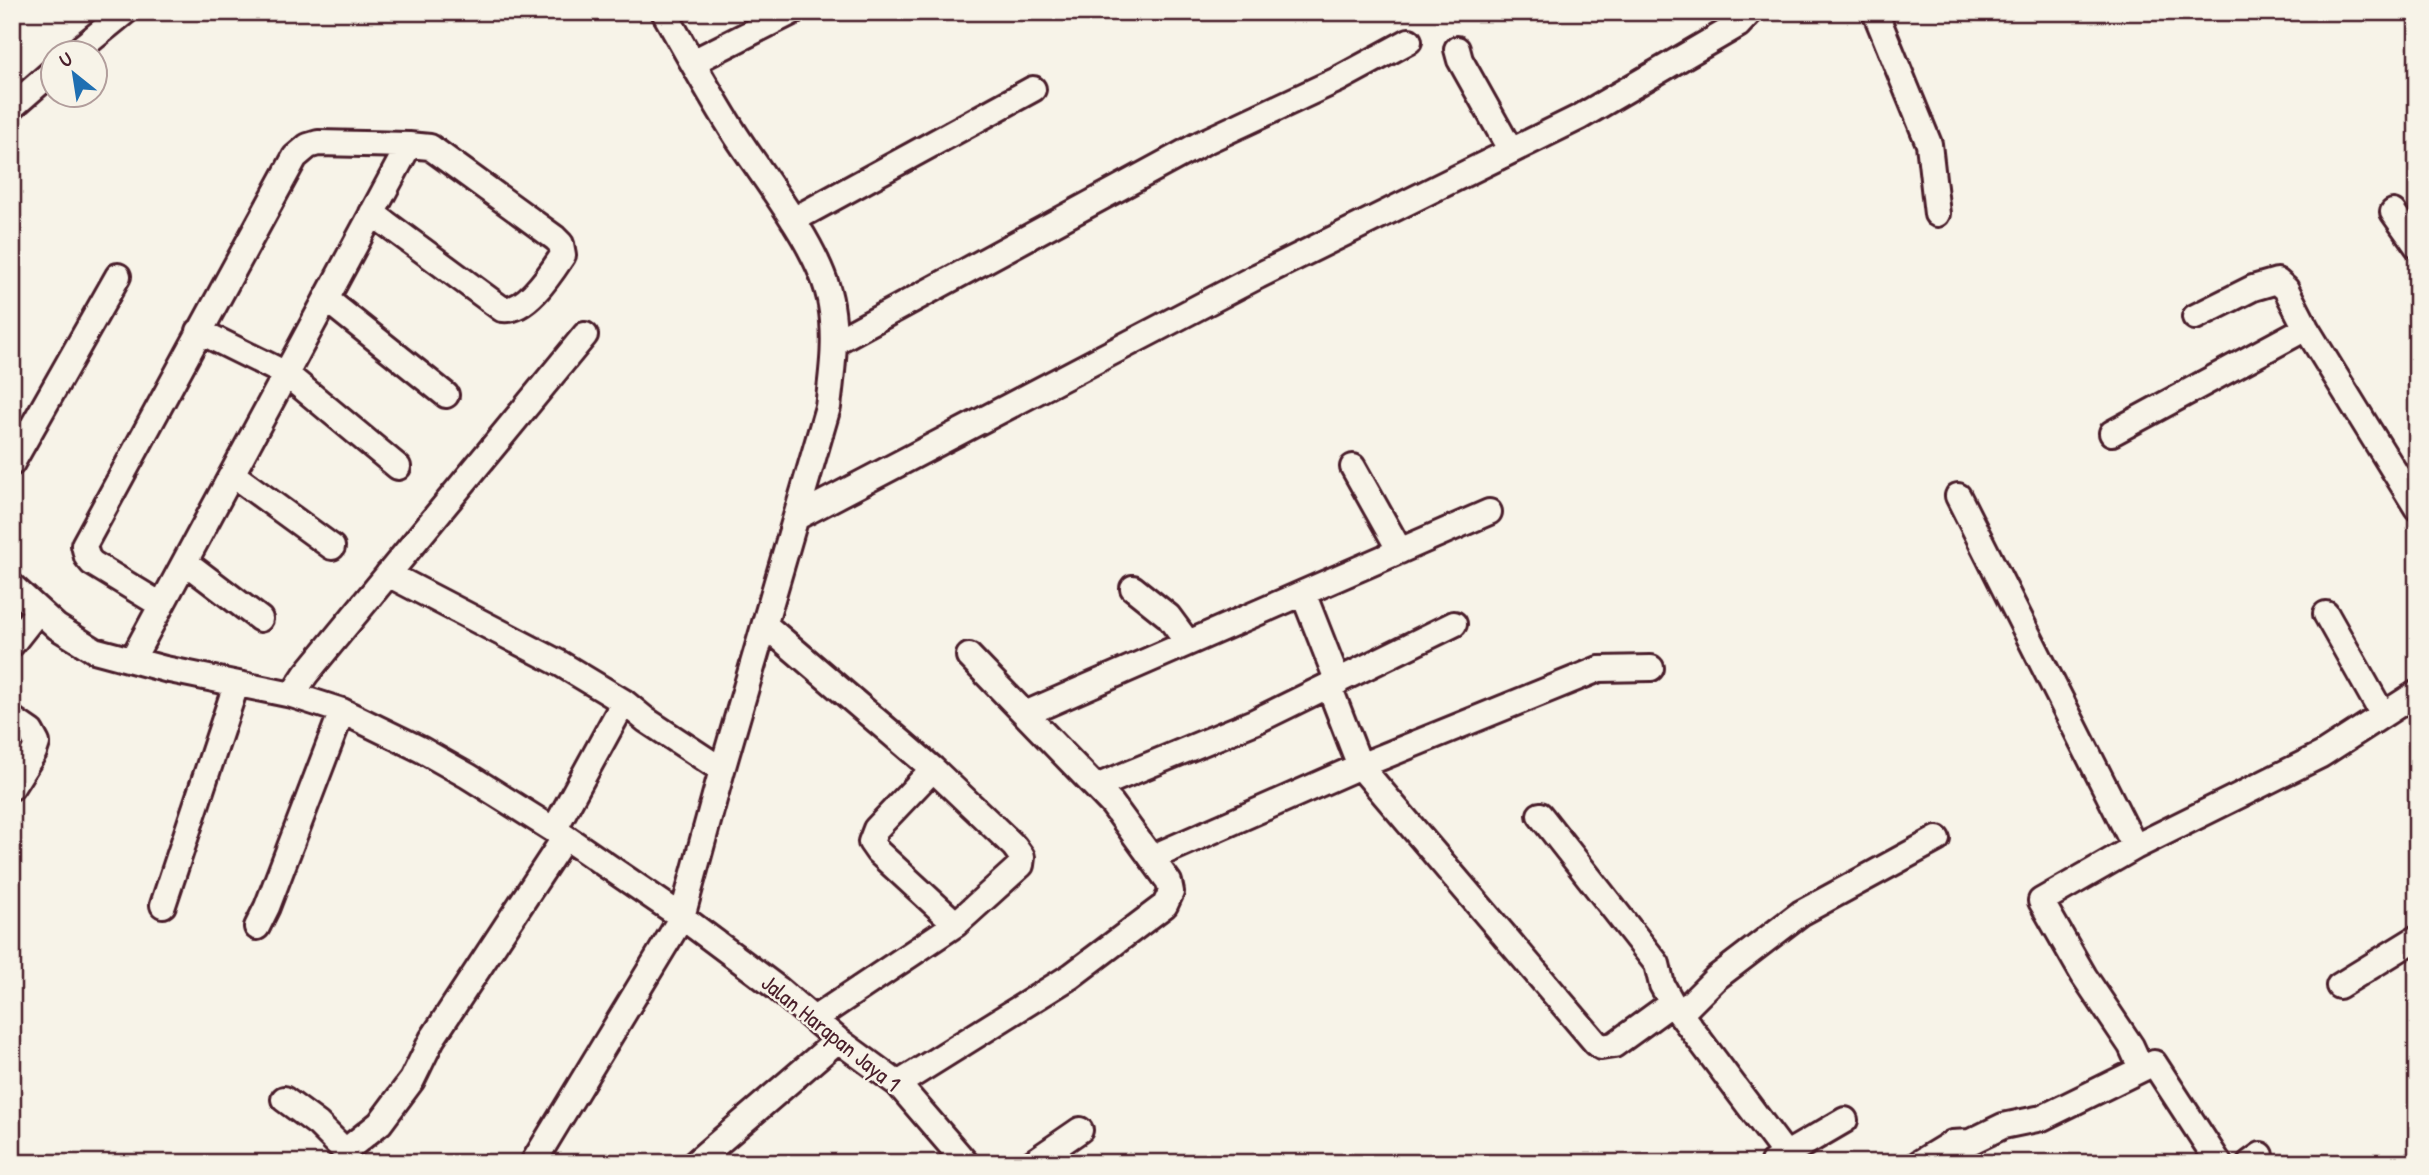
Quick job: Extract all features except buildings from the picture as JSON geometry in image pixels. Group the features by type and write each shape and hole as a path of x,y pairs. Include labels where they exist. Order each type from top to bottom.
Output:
{"street":[{"path":"93,38 125,12"},
{"path":"533,1163 682,917 722,769 828,407 835,342 831,303 821,275 793,220 736,136 664,12"},
{"path":"692,62 792,12"},
{"path":"797,517 1258,276 1592,110 1738,25 1750,12"},
{"path":"1875,12 1929,144 1937,214"},
{"path":"835,342 1202,143 1337,80 1409,41"},
{"path":"1457,50 1511,151"},
{"path":"12,107 38,84"},
{"path":"793,220 1033,89"},
{"path":"161,605 92,563 84,545 295,157 302,150 318,143 430,147 555,238 561,244 563,255 526,303 515,309 502,309 372,213"},
{"path":"132,660 409,145"},
{"path":"2393,212 2417,246"},
{"path":"12,463 118,276"},
{"path":"2195,317 2253,288 2277,281 2286,289 2306,328 2417,508"},
{"path":"326,299 446,395"},
{"path":"2112,433 2306,328"},
{"path":"199,331 286,374 397,467"},
{"path":"292,695 306,674 584,335"},
{"path":"1353,467 1400,551"},
{"path":"232,474 332,547"},
{"path":"1958,496 2135,847"},
{"path":"1025,714 1489,512"},
{"path":"185,562 260,619"},
{"path":"388,574 561,664 624,702 646,720 722,769"},
{"name":"Jalan Harapan Jaya 1","path":"12,586 57,627 94,650 236,685 292,695 342,711 422,750 559,834 682,917 777,988 838,1040 898,1084 966,1163"},
{"path":"1133,588 1167,616 1188,643"},
{"path":"1303,593 1360,766 1601,1047 1614,1045 1676,1008 1801,913 1937,839"},
{"path":"12,644 38,611"},
{"path":"2326,614 2383,715"},
{"path":"1096,787 1256,721 1454,624"},
{"path":"765,625 933,769 996,828 1022,857 1021,865 956,924 814,1019"},
{"path":"898,1084 1070,976 1165,905 1171,892 1169,882 1153,857 1112,804 969,656"},
{"path":"1153,857 1360,766 1599,669 1651,668"},
{"path":"163,905 236,685"},
{"path":"2141,1068 2131,1046 2084,976 2041,901 2135,847 2321,755 2417,693"},
{"path":"284,1099 318,1124 341,1157 380,1123 412,1080 432,1039 559,834 624,702"},
{"path":"257,927 342,711"},
{"path":"12,719 31,732 37,743 12,788"},
{"path":"933,769 877,829 872,842 878,852 956,924"},
{"path":"1540,815 1657,964 1662,985 1676,1008 1783,1160 1845,1120"},
{"path":"2339,986 2417,938"},
{"path":"695,1163 838,1040"},
{"path":"1919,1163 1952,1143 1970,1142 2003,1126 2042,1118 2154,1063 2219,1163"},
{"path":"1032,1163 1080,1130"}]}
